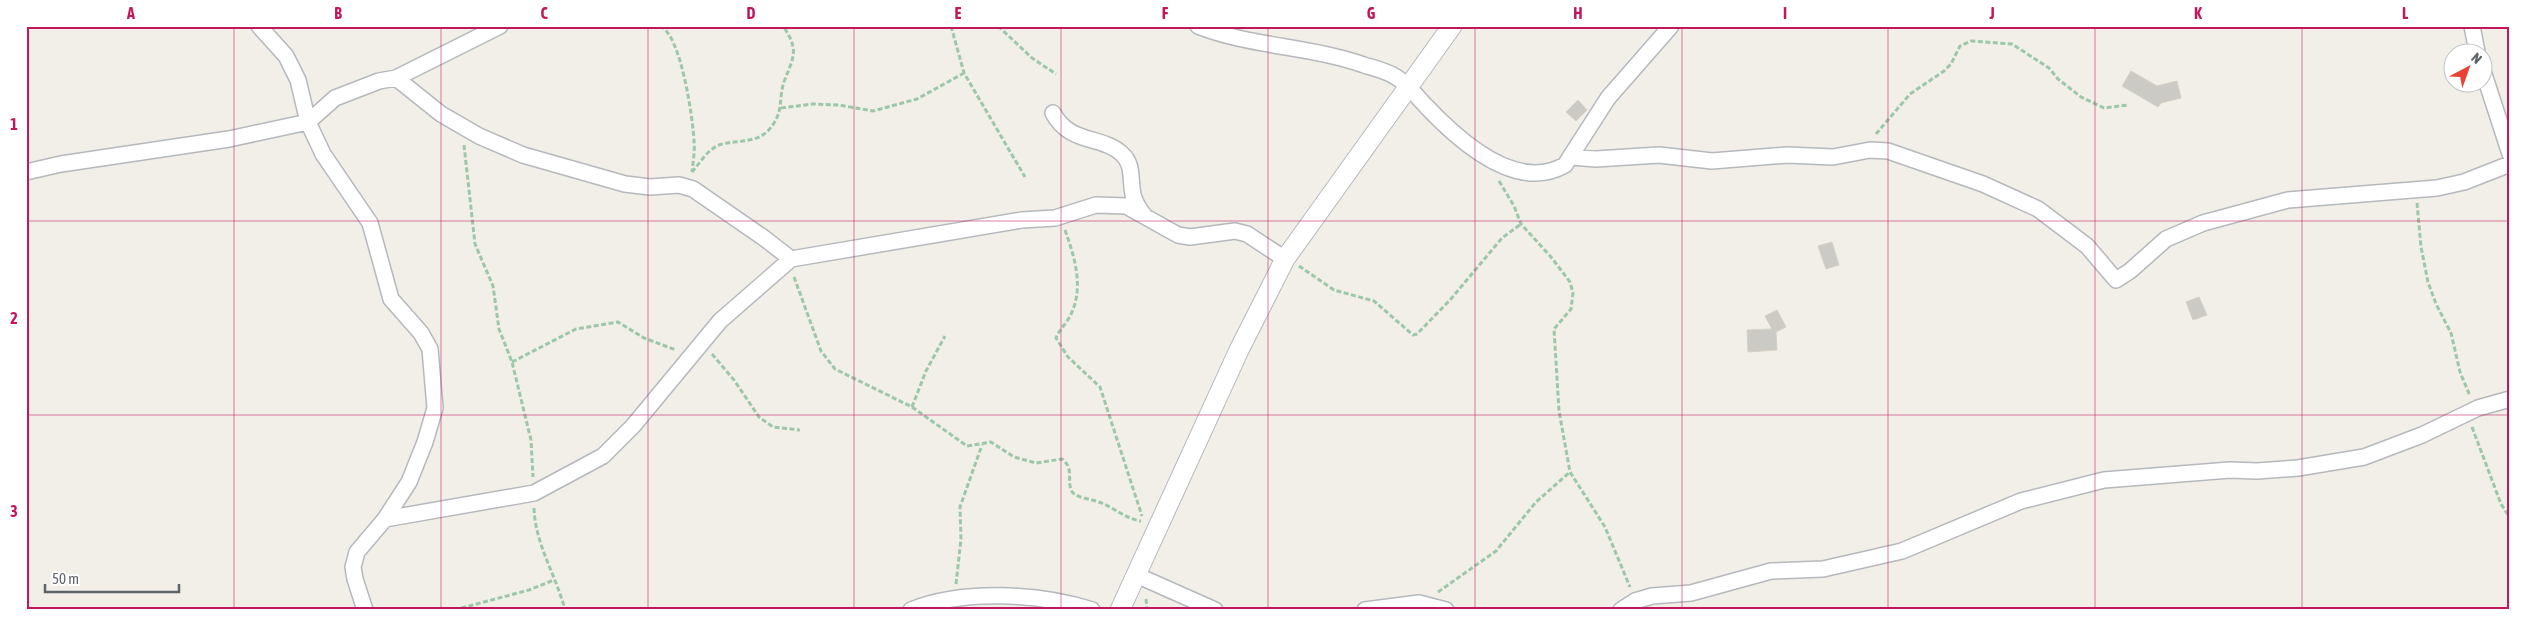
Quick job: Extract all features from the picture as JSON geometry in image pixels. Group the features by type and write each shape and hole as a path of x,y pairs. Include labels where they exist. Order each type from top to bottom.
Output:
{"street":[{"path":"259,26 286,56 298,80 308,122 323,154 370,223 391,299 421,333 430,349 434,408 425,442 409,482 385,519 357,552 353,567 365,610"},
{"path":"26,172 62,164 238,137 308,122 336,98 371,84 396,78 500,26"},
{"path":"1198,26 1240,40 1339,57 1395,76 1408,86 1438,118 1485,157 1509,169 1525,174 1556,171 1565,166 1608,98 1671,26"},
{"path":"1120,610 1239,350 1285,259 1452,26"},
{"path":"2472,26 2475,42"},
{"path":"396,78 422,100 462,126 523,155 626,184 650,187 679,185 693,188 791,259"},
{"path":"2490,92 2510,154"},
{"path":"1053,113 1059,123 1076,136 1122,154 1129,167 1134,198 1144,215"},
{"path":"1572,157 1596,159 1659,155 1712,161 1787,155 1833,157 1888,151 1982,184 2038,210 2086,246 2116,280 2130,271 2166,239 2203,222 2288,200 2418,190 2464,182 2510,164"},
{"path":"385,519 534,493 603,456 633,426 720,321 791,259 1022,220 1061,217 1091,206 1111,204 1132,208 1178,235 1190,237 1228,231 1247,234 1285,259"},
{"path":"1621,610 1635,601 1652,596 1700,591 1771,571 1823,569 1902,551 2021,501 2104,480 2230,470 2258,471 2298,468 2364,457 2414,438 2469,412 2510,399"},
{"path":"1135,578 1143,578 1215,610"},
{"path":"911,610 930,604 955,600 1002,596 1075,604 1092,610"},
{"path":"1365,610 1424,604 1446,610"}],"path":[{"path":"660,26 667,30 672,38 682,70 695,142 692,172"},
{"path":"679,185 711,150 716,147 760,137 772,127 782,108 780,93 792,66 795,50 783,26"},
{"path":"951,26 964,73 1025,177"},
{"path":"998,26 1032,58 1056,74"},
{"path":"1856,153 1885,125 1910,94 1949,67 1960,46 1967,42 2012,44 2049,68 2058,79 2081,97 2104,108 2128,105"},
{"path":"782,108 813,104 839,105 873,112 917,99 964,73"},
{"path":"462,126 475,244 493,286 499,329 512,362 531,440 535,518 565,610"},
{"path":"1485,157 1489,167 1514,206 1521,224 1570,282 1573,294 1571,309 1554,329 1559,411 1570,472 1605,527 1635,601"},
{"path":"2418,190 2421,247 2428,282 2436,304 2451,333 2475,432 2501,504 2510,518"},
{"path":"791,259 794,276 826,361 840,372 912,407 961,442 974,446 992,442 1014,456 1036,463 1062,459 1069,468 1071,489 1076,495 1099,502 1128,517 1144,521 1100,387 1092,377 1068,357 1056,338 1069,318 1078,288 1076,259 1061,217"},
{"path":"1285,259 1334,290 1374,301 1413,335 1417,334 1450,300 1502,238 1521,224"},
{"path":"512,362 576,329 618,322 671,349 693,353"},
{"path":"912,407 926,372 945,336"},
{"path":"703,341 734,380 759,417 773,427 800,430"},
{"path":"955,600 961,538 960,507 982,444"},
{"path":"1424,604 1496,551 1536,502 1570,472"},
{"path":"454,610 529,590 554,580"}],"building":[{"path":"2131,71 2157,86 2177,81 2181,98 2161,103 2158,107 2122,86"},
{"path":"1578,100 1587,110 1576,121 1566,112"},
{"path":"1832,242 1839,265 1826,269 1818,246"},
{"path":"2199,297 2207,315 2193,320 2186,302"},
{"path":"1777,310 1786,327 1776,332 1777,350 1748,352 1747,330 1772,329 1765,316"}]}
